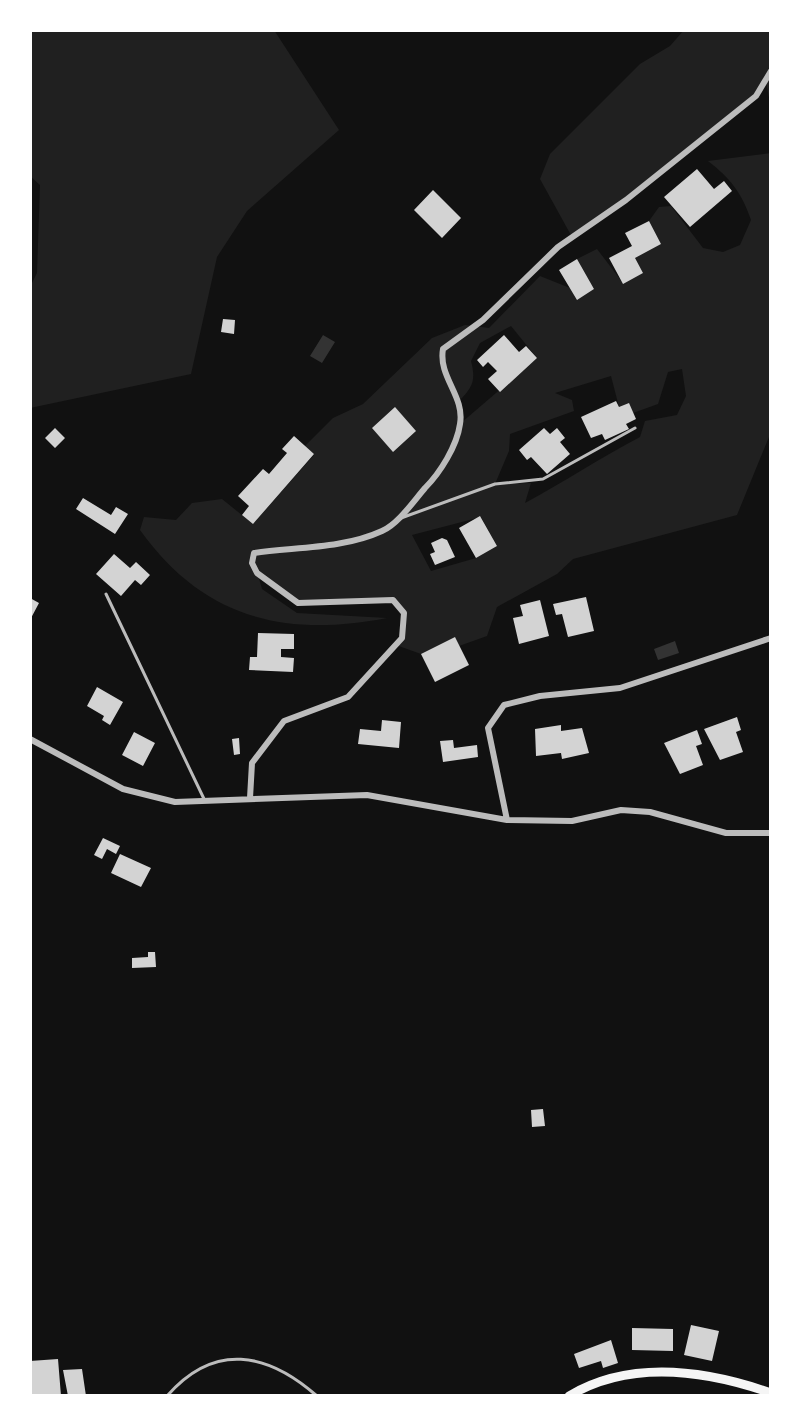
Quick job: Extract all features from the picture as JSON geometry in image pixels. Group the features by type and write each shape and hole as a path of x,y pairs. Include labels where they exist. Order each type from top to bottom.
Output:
{"main road":[{"path":"569,1396 615,1375 639,1372 691,1373 771,1393"}],"street":[{"path":"250,798 252,763 284,721 348,697 402,638 404,613 393,600 298,603 257,573 252,563 254,553 334,544 383,531 394,521 438,474 461,424 459,401 441,362 443,349 483,320 558,247 626,200 756,96 771,71"},
{"path":"507,820 488,728 504,705 540,696 620,688 771,638"},
{"path":"30,739 123,789 175,802 367,795 507,820 572,821 621,810 650,812 726,833 771,833"}],"lane":[{"path":"394,521 495,484 543,479 635,428"},
{"path":"106,594 205,801"},
{"path":"167,1396 205,1363 236,1360 265,1363 291,1373 317,1396"}],"shaded area":[{"path":"30,30 274,30 339,130 247,211 217,257 191,374 30,408 30,287 37,273 40,185 30,176"},
{"path":"684,30 771,30 771,108 766,82 756,96 626,200 572,237 540,179 550,154 640,64 670,46"},
{"path":"771,153 771,432 737,515 573,559 557,574 497,607 487,636 459,646 455,637 421,654 396,645 402,638 404,613 393,600 298,603 258,575 262,589 297,613 387,618 314,625 280,622 248,614 219,602 191,584 164,560 140,530 144,517 176,520 192,503 222,499 253,524 314,455 305,446 333,418 363,404 432,338 465,325 489,328 540,276 570,288 578,299 594,289 577,259 597,249 623,283 635,258 661,244 649,221 659,207 671,206 703,248 723,252 740,245 751,220 734,187 708,161","holes":["511,326 537,358 461,423 459,401 472,383 471,361 480,343","682,369 686,396 677,415 645,421 640,437 525,503 531,483 495,484 509,451 510,434 574,411 572,400 555,393 611,376 619,407 633,413 658,404 668,372","481,517 497,546 476,558 431,571 412,535"]},
{"path":"323,335 335,342 322,363 310,356"},
{"path":"675,641 679,653 658,660 654,649"}],"building":[{"path":"697,169 714,189 724,181 732,191 690,227 664,197"},
{"path":"433,190 461,218 442,238 414,210"},
{"path":"649,221 661,244 635,258 643,273 623,284 609,258 632,246 625,233"},
{"path":"577,259 594,289 577,300 559,270"},
{"path":"223,319 235,320 234,334 221,332"},
{"path":"504,335 519,352 526,346 537,358 500,392 488,379 497,371 488,362 483,367 477,360"},
{"path":"616,401 619,407 629,403 636,419 626,424 629,429 605,440 602,434 591,438 581,417"},
{"path":"395,407 416,431 393,452 372,428"},
{"path":"55,428 65,438 55,448 45,438"},
{"path":"544,428 550,434 557,428 565,438 560,442 570,454 547,474 531,457 527,460 519,450"},
{"path":"294,436 314,454 253,524 242,515 249,506 238,496 263,469 269,474 287,453 282,449"},
{"path":"83,498 111,515 116,507 128,514 115,534 76,509"},
{"path":"480,516 497,546 476,558 459,528"},
{"path":"442,538 447,540 455,557 435,565 430,554 435,552 431,543"},
{"path":"114,554 130,568 136,562 150,575 141,585 135,580 121,596 96,574"},
{"path":"586,597 594,631 568,637 562,614 556,615 553,604"},
{"path":"30,598 39,603 30,620"},
{"path":"540,600 549,636 519,644 513,618 523,616 520,605"},
{"path":"258,633 294,634 294,649 281,649 281,657 294,658 293,672 249,670 250,657 257,657"},
{"path":"455,637 469,665 435,682 421,654"},
{"path":"97,687 123,702 110,725 102,720 104,716 87,706"},
{"path":"737,717 741,730 736,732 743,752 720,760 704,729"},
{"path":"382,720 401,722 399,748 358,744 360,729 381,731"},
{"path":"561,725 561,731 582,728 589,753 562,759 561,753 536,756 535,729"},
{"path":"697,730 702,744 696,746 703,765 680,774 664,743"},
{"path":"134,732 155,743 143,766 122,755"},
{"path":"239,738 240,754 234,755 232,739"},
{"path":"453,740 454,748 477,745 478,757 443,762 440,741"},
{"path":"103,838 120,846 116,854 107,849 102,859 94,855"},
{"path":"120,854 151,868 141,887 111,873"},
{"path":"148,952 155,952 156,967 132,968 132,958 148,957"},
{"path":"543,1109 545,1126 532,1127 531,1110"},
{"path":"691,1325 719,1331 712,1361 684,1355"},
{"path":"632,1328 673,1329 673,1351 632,1350"},
{"path":"611,1340 618,1363 603,1368 601,1361 579,1368 574,1354"},
{"path":"58,1359 61,1396 32,1396 30,1361"},
{"path":"82,1369 86,1396 68,1396 63,1370"}]}
